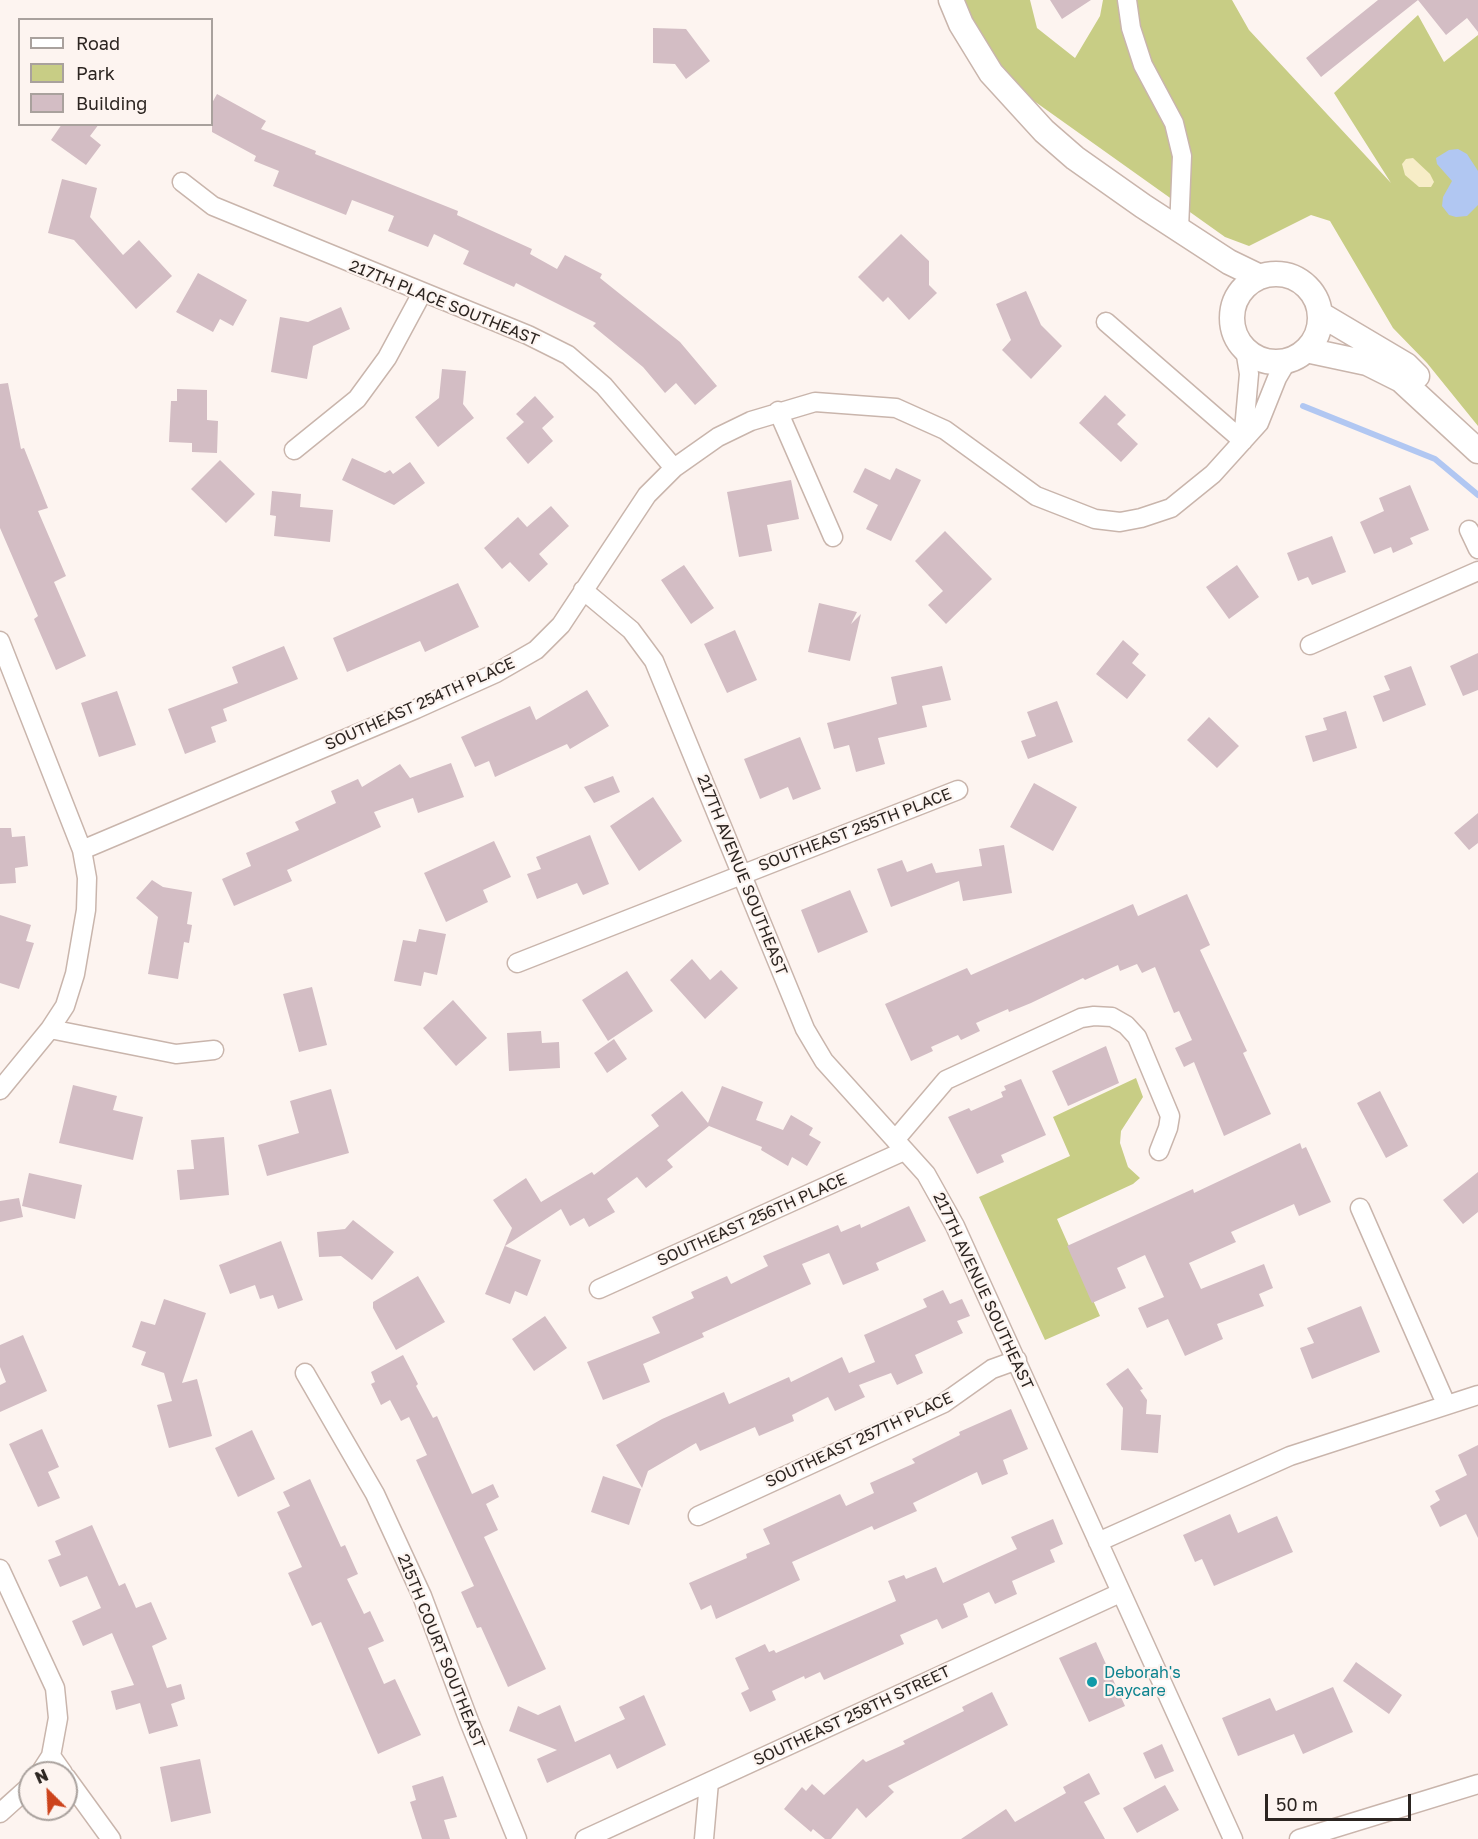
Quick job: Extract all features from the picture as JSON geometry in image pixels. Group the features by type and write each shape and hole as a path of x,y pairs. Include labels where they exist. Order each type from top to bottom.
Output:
{"street":[{"path":"951,0 961,24 991,73 1019,107 1075,158 1229,262 1260,277"},
{"path":"1127,0 1131,28 1143,65 1174,123 1182,156 1186,234 1221,274 1236,301"},
{"name":"217TH PLACE SOUTHEAST","path":"182,183 213,206 528,335 568,355 604,386 674,468"},
{"path":"1243,441 1249,374 1245,348 1233,326 1236,301 1250,283 1260,277 1276,274 1300,281 1312,292 1320,314 1320,328 1297,356"},
{"path":"294,450 357,399 387,358 422,293"},
{"path":"1320,314 1406,365 1428,386 1458,431"},
{"path":"1106,322 1243,441"},
{"path":"1245,348 1261,359 1297,356 1367,363 1401,380 1478,451"},
{"name":"SOUTHEAST 254TH PLACE","path":"82,850 496,673 536,650 561,625 647,495 674,468 717,436 778,411 815,402 896,408 945,430 1036,496 1095,519 1120,522 1171,508 1190,495 1213,474 1259,423 1277,378 1297,356"},
{"path":"778,411 833,537"},
{"path":"1469,530 1478,549"},
{"path":"1310,645 1478,571"},
{"name":"217TH AVENUE SOUTHEAST","path":"583,590 631,630 654,660 805,1029 824,1061 926,1174 955,1226 1233,1839"},
{"path":"0,640 82,850 87,878 86,910 75,974 65,1006 50,1029 0,1090"},
{"name":"SOUTHEAST 255TH PLACE","path":"517,963 958,790"},
{"name":"SOUTHEAST 256TH PLACE","path":"599,1289 899,1145 935,1091 952,1076 1081,1018 1112,1017 1126,1025 1137,1037 1170,1116 1159,1151"},
{"path":"50,1029 176,1054 214,1050"},
{"path":"1360,1208 1446,1404"},
{"name":"SOUTHEAST 257TH PLACE","path":"698,1516 944,1403 992,1368 1017,1360"},
{"name":"215TH COURT SOUTHEAST","path":"305,1373 375,1494 422,1596 469,1722 518,1839"},
{"path":"1098,1542 1290,1456 1478,1395"},
{"path":"0,1569 55,1688 58,1718 51,1756 48,1761"},
{"name":"SOUTHEAST 258TH STREET","path":"585,1839 1120,1593"},
{"path":"51,1756 55,1761"},
{"path":"704,1839 709,1782"},
{"path":"1299,1839 1478,1784"},
{"path":"78,1794 111,1839"},
{"path":"0,1813 18,1797"}],"green space":[{"path":"949,0 1030,0 1037,28 1075,58 1100,16 1103,0 1232,0 1249,30 1391,183 1334,93 1418,15 1444,62 1478,35 1478,426 1427,363 1393,328 1330,221 1311,215 1249,246 1225,237 1034,101 994,66"},
{"path":"1136,1078 1143,1097 1121,1131 1120,1143 1128,1167 1140,1178 1133,1184 1057,1219 1100,1316 1045,1340 979,1197 1070,1156 1053,1117"}],"sand":[{"path":"1413,158 1430,174 1434,182 1431,187 1419,187 1405,175 1402,164 1406,159"}],"water":[{"path":"1458,149 1467,154 1478,171 1478,205 1467,216 1456,217 1449,215 1442,206 1443,197 1452,181 1437,164 1436,158 1449,150"}],"building":[{"path":"1050,0 1091,0 1062,19"},
{"path":"1378,0 1418,0 1321,77 1306,58"},
{"path":"1418,0 1478,0 1478,32 1467,18 1446,35"},
{"path":"653,28 686,29 710,61 686,79 675,64 653,63"},
{"path":"217,94 266,121 261,129 316,151 315,154 458,211 457,215 532,249 530,254 557,269 565,255 602,274 600,278 680,342 717,386 695,405 676,383 665,393 643,367 593,326 596,323 516,283 514,287 463,264 469,251 434,234 428,247 388,231 394,216 352,200 346,215 273,186 279,171 254,161 256,156 212,132 213,101"},
{"path":"61,126 98,126 90,136 101,145 86,165 51,140"},
{"path":"62,179 97,188 90,217 123,255 139,240 172,276 136,309 74,240 48,233"},
{"path":"901,234 929,261 929,285 937,293 909,320 888,297 883,302 858,277"},
{"path":"198,273 247,300 233,326 220,319 213,332 176,312"},
{"path":"1026,291 1041,325 1062,346 1031,379 1002,350 1011,340 996,304"},
{"path":"341,307 350,329 313,346 307,379 271,372 280,317 308,322"},
{"path":"442,369 466,371 463,404 474,418 438,447 415,417 439,398"},
{"path":"8,383 21,449 24,448 48,508 38,511 66,576 54,582 86,656 56,670 34,619 38,616 0,528 0,384"},
{"path":"177,389 207,390 207,420 218,421 217,453 192,452 192,443 169,442 171,401 177,401"},
{"path":"1105,395 1126,415 1117,424 1138,444 1121,462 1079,423"},
{"path":"535,396 554,417 542,428 553,441 528,464 506,438 524,422 516,414"},
{"path":"352,458 385,473 390,470 393,474 410,462 425,483 394,505 342,480"},
{"path":"220,460 255,494 226,523 191,489"},
{"path":"865,468 890,480 896,468 921,480 891,541 866,529 878,505 853,492"},
{"path":"791,480 799,519 767,525 772,551 739,557 727,492"},
{"path":"1410,485 1429,530 1410,538 1413,544 1393,553 1391,547 1374,554 1360,522 1384,511 1379,498"},
{"path":"272,491 301,494 300,507 333,510 330,542 274,536 276,516 270,515"},
{"path":"551,506 569,526 539,554 548,564 529,582 510,562 502,569 484,548 518,517 527,527"},
{"path":"945,531 992,579 946,624 928,605 943,591 915,561"},
{"path":"1332,536 1346,572 1312,585 1308,577 1298,581 1287,553"},
{"path":"684,565 714,608 691,624 661,580"},
{"path":"1237,565 1259,597 1229,619 1206,587"},
{"path":"458,583 479,627 425,652 420,641 347,672 333,638"},
{"path":"819,603 857,612 851,624 861,614 850,661 808,652"},
{"path":"735,630 757,680 727,693 704,644"},
{"path":"1123,640 1139,654 1132,663 1146,675 1127,699 1096,674"},
{"path":"284,646 298,679 223,709 227,721 211,727 216,742 185,754 168,709 238,683 232,667"},
{"path":"1478,653 1478,690 1463,696 1450,666"},
{"path":"942,666 951,700 922,706 927,727 878,738 885,764 856,772 849,745 834,749 827,723 897,704 891,677"},
{"path":"1411,666 1426,705 1383,722 1373,696 1390,690 1384,676"},
{"path":"587,690 609,726 570,749 567,744 495,777 489,761 475,767 461,737 530,706 536,720"},
{"path":"117,691 136,745 99,757 81,703"},
{"path":"1057,701 1073,742 1028,759 1021,741 1036,736 1027,712"},
{"path":"1346,711 1357,748 1313,762 1305,736 1327,730 1323,718"},
{"path":"1209,717 1239,746 1217,768 1187,740"},
{"path":"800,737 821,789 793,800 788,787 760,799 744,759"},
{"path":"451,763 464,797 418,813 413,798 374,812 381,827 287,870 292,881 234,906 222,879 251,866 246,853 299,830 295,822 336,803 331,791 358,779 362,787 400,764 410,778"},
{"path":"613,776 620,792 594,803 584,787"},
{"path":"1034,783 1077,807 1053,851 1010,827"},
{"path":"653,797 682,841 639,871 610,826"},
{"path":"1478,813 1478,843 1469,850 1454,833"},
{"path":"0,828 11,828 12,837 25,836 28,866 15,868 16,883 0,884"},
{"path":"590,835 609,884 583,895 577,883 537,899 527,874 541,869 536,857"},
{"path":"494,841 511,877 483,890 488,902 446,922 424,873"},
{"path":"1004,845 1012,893 963,901 959,881 891,907 877,869 902,860 907,872 932,863 936,873 982,866 979,849"},
{"path":"152,880 163,887 192,892 187,924 192,925 189,943 184,942 178,979 148,974 158,917 136,898"},
{"path":"850,890 868,932 818,953 801,910"},
{"path":"1187,894 1210,945 1200,950 1247,1051 1243,1053 1271,1114 1224,1136 1194,1062 1184,1067 1175,1048 1192,1040 1179,1011 1174,1013 1155,967 1142,973 1137,964 1120,971 1118,965 1085,980 1083,978 1009,1012 1008,1009 976,1023 980,1031 961,1040 958,1035 931,1047 933,1051 911,1061 885,1004 967,968 971,975 1133,904 1138,916"},
{"path":"0,915 31,925 26,941 34,943 19,989 0,983"},
{"path":"419,929 446,934 437,975 424,972 421,986 394,981 403,940 416,942"},
{"path":"692,959 710,980 721,970 738,988 705,1019 670,980"},
{"path":"627,971 653,1011 608,1041 582,1000"},
{"path":"312,987 327,1045 299,1052 283,994"},
{"path":"453,1000 487,1038 456,1066 423,1028"},
{"path":"541,1031 542,1043 559,1042 560,1068 509,1071 507,1033"},
{"path":"614,1039 627,1059 607,1073 594,1053"},
{"path":"1106,1046 1119,1083 1068,1106 1052,1071"},
{"path":"1021,1079 1046,1135 1001,1155 1004,1162 977,1174 948,1117 969,1108 971,1111 1003,1097 1001,1092 1006,1090 1004,1086"},
{"path":"73,1085 117,1096 113,1110 143,1117 133,1160 59,1143"},
{"path":"722,1086 763,1102 756,1120 783,1130 791,1115 813,1128 809,1135 821,1142 807,1166 792,1157 788,1166 761,1150 762,1147 709,1126 667,1160 673,1167 646,1188 637,1177 607,1199 615,1212 589,1227 584,1218 570,1226 561,1209 505,1246 541,1260 527,1296 515,1291 510,1304 485,1294 512,1228 493,1200 526,1178 541,1202 592,1172 594,1175 659,1126 651,1115 682,1091 708,1123"},
{"path":"331,1089 349,1153 267,1176 258,1145 299,1133 290,1101"},
{"path":"1380,1091 1408,1146 1386,1158 1357,1103"},
{"path":"224,1137 229,1195 180,1200 177,1170 194,1169 191,1140"},
{"path":"1300,1143 1302,1149 1306,1147 1331,1202 1299,1216 1294,1204 1231,1232 1236,1242 1189,1263 1201,1289 1264,1264 1273,1288 1259,1294 1264,1306 1217,1324 1223,1339 1185,1356 1168,1319 1147,1328 1138,1308 1164,1297 1145,1255 1117,1268 1126,1288 1092,1303 1067,1246 1193,1189 1194,1193"},
{"path":"1478,1172 1478,1212 1463,1224 1443,1200"},
{"path":"29,1173 82,1185 75,1219 22,1206"},
{"path":"19,1198 23,1217 0,1222 0,1201"},
{"path":"909,1206 926,1241 876,1263 879,1270 843,1285 829,1253 802,1264 811,1284 702,1333 704,1337 643,1364 650,1382 603,1400 587,1362 660,1333 652,1317 694,1298 691,1292 727,1276 731,1284 768,1266 763,1256 838,1225 841,1232 860,1224 861,1228"},
{"path":"353,1220 394,1252 372,1280 341,1256 319,1257 317,1232 345,1229"},
{"path":"281,1241 303,1300 278,1309 273,1295 260,1299 255,1285 230,1294 219,1265"},
{"path":"418,1276 445,1322 396,1350 373,1308 373,1302"},
{"path":"943,1290 950,1304 962,1299 970,1316 957,1321 963,1333 915,1355 923,1373 897,1385 891,1373 859,1385 865,1397 835,1411 828,1397 792,1415 794,1421 759,1436 755,1427 700,1451 696,1443 648,1471 642,1488 616,1445 662,1419 724,1392 729,1404 789,1377 791,1382 842,1357 849,1373 875,1362 864,1335 927,1307 923,1299"},
{"path":"164,1299 206,1313 182,1383 197,1379 212,1436 169,1448 157,1405 172,1401 164,1373 141,1365 146,1352 132,1347 141,1321 155,1325"},
{"path":"1361,1306 1380,1352 1312,1379 1300,1348 1314,1343 1307,1328"},
{"path":"545,1316 567,1348 534,1371 512,1339"},
{"path":"23,1335 47,1391 0,1412 0,1385 6,1382 0,1367 0,1345"},
{"path":"403,1355 433,1418 437,1416 472,1494 493,1484 499,1497 486,1504 498,1530 484,1537 546,1669 508,1687 481,1627 477,1628 461,1592 474,1586 416,1460 427,1455 409,1417 401,1421 390,1400 381,1405 371,1384 375,1382 371,1372"},
{"path":"1128,1368 1143,1389 1140,1390 1147,1400 1146,1414 1161,1415 1158,1453 1121,1450 1123,1408 1106,1384"},
{"path":"1011,1409 1028,1449 1003,1460 1008,1474 982,1485 977,1472 913,1503 917,1511 874,1530 872,1526 792,1562 800,1580 716,1619 711,1605 701,1610 689,1583 747,1558 746,1554 770,1544 763,1529 840,1494 846,1506 874,1493 870,1483 915,1463 912,1459 960,1435 959,1432"},
{"path":"42,1429 59,1467 48,1472 60,1498 38,1507 9,1444"},
{"path":"252,1430 275,1479 238,1497 215,1448"},
{"path":"1478,1445 1478,1538 1466,1514 1440,1527 1430,1506 1440,1500 1435,1491 1467,1475 1458,1455"},
{"path":"603,1476 641,1489 629,1525 591,1512"},
{"path":"310,1479 341,1547 345,1545 358,1574 347,1579 364,1614 370,1611 384,1641 368,1648 384,1684 395,1679 421,1735 378,1754 321,1622 312,1626 288,1573 302,1567 277,1512 290,1506 283,1492"},
{"path":"1230,1514 1238,1533 1277,1516 1293,1552 1214,1586 1202,1559 1195,1562 1183,1535"},
{"path":"1053,1519 1063,1544 1050,1550 1055,1562 1012,1581 1017,1594 995,1604 989,1592 963,1604 968,1617 942,1629 937,1619 900,1635 904,1644 824,1680 820,1672 805,1679 804,1676 772,1691 776,1700 750,1712 741,1693 749,1689 735,1658 765,1644 769,1652 774,1650 776,1653 896,1601 888,1581 904,1575 906,1579 936,1567 943,1583 1017,1549 1011,1537"},
{"path":"92,1525 119,1586 125,1583 136,1608 151,1602 167,1639 152,1646 167,1688 181,1684 185,1699 171,1704 178,1726 149,1734 140,1703 116,1710 111,1691 134,1685 112,1633 83,1646 72,1621 101,1608 87,1576 60,1587 48,1560 61,1555 55,1541"},
{"name":"Deborah's Daycare","path":"1096,1642 1125,1706 1089,1722 1059,1658"},
{"path":"1356,1662 1402,1695 1389,1714 1343,1681"},
{"path":"1333,1687 1353,1732 1303,1754 1294,1734 1238,1756 1222,1718 1270,1698 1276,1711"},
{"path":"992,1692 1008,1725 888,1786 894,1792 866,1818 857,1808 831,1839 825,1839 813,1829 811,1832 784,1809 802,1787 806,1791 812,1784 824,1795 863,1759 866,1762 905,1744 903,1741 964,1711 962,1707"},
{"path":"644,1695 666,1745 617,1769 610,1754 547,1783 537,1759 557,1750 509,1731 518,1706 538,1715 560,1705 575,1742 625,1719 619,1707"},
{"path":"1162,1744 1174,1771 1155,1779 1143,1753"},
{"path":"200,1759 211,1813 171,1822 160,1767"},
{"path":"1089,1773 1100,1794 1084,1802 1105,1839 961,1839 1006,1809 1015,1822 1066,1793 1063,1787"},
{"path":"443,1776 457,1817 444,1820 450,1839 422,1839 410,1802 416,1800 412,1786"},
{"path":"1165,1785 1179,1810 1137,1833 1123,1808"}],"waterway":[{"path":"1303,406 1435,459 1478,495"}],"place":[{"name":"Deborah's Daycare","path":"1092,1682"}]}
